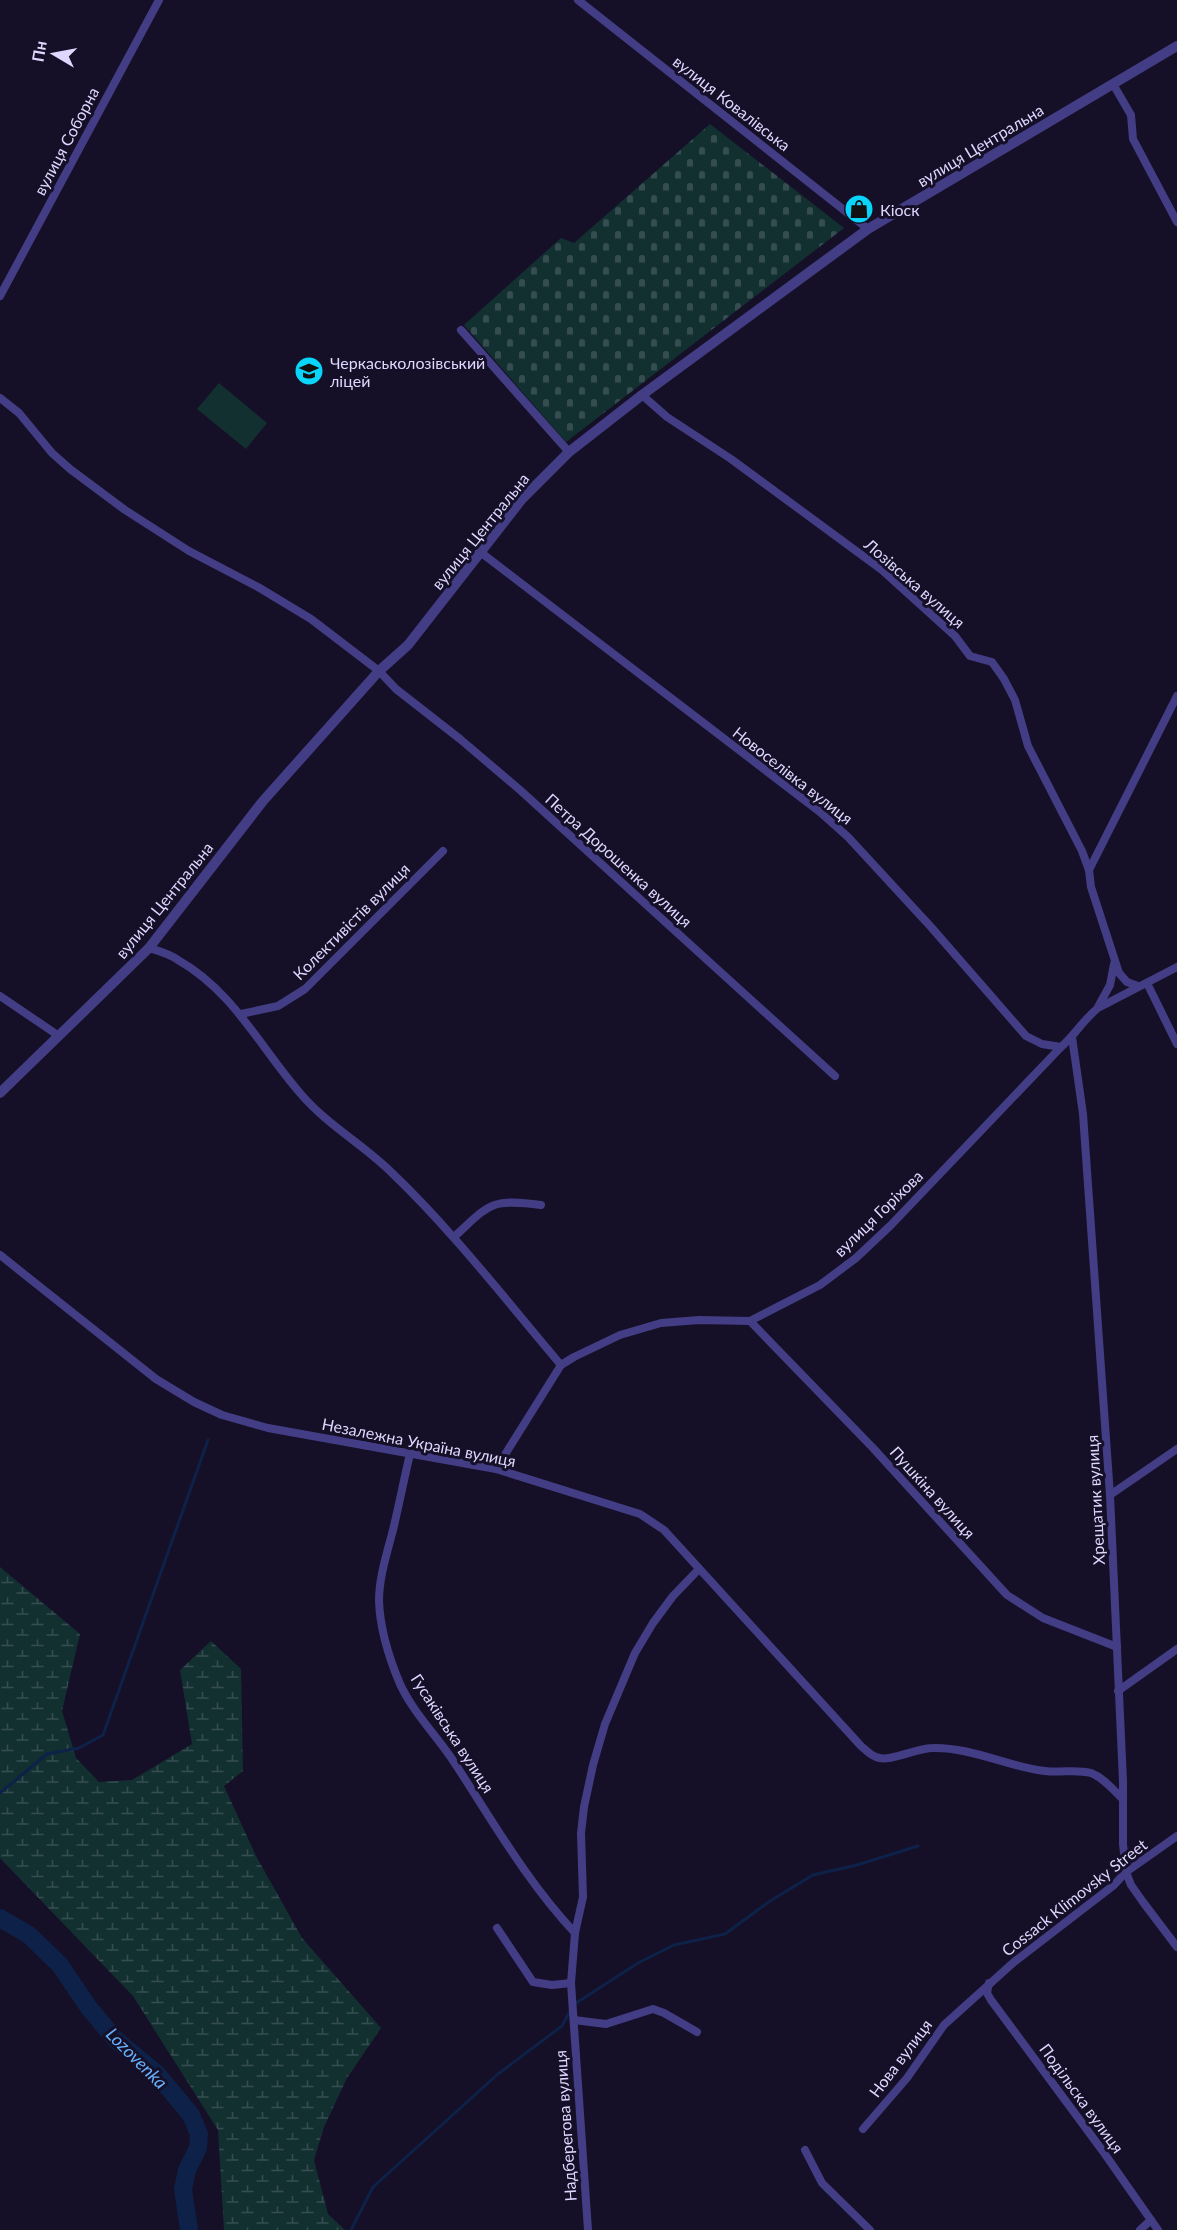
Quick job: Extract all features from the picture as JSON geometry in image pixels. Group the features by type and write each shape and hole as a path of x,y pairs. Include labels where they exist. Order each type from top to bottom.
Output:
{"street":[{"name":"вулиця Соборна","path":"0,296 159,0"},
{"name":"вулиця Ковалівська","path":"578,0 868,229"},
{"name":"вулиця Центральна","path":"0,1093 149,948 263,801 379,671 408,645 479,551 522,499 569,452 642,395 868,229 1177,46"},
{"path":"1113,84 1131,115 1133,139 1177,222"},
{"path":"461,330 569,452"},
{"name":"Лозівська вулиця","path":"642,395 667,417 731,459 882,570 955,636 970,656 992,662 1015,700 1028,746 1082,851 1089,870 1090,887 1114,961 1123,978 1138,986"},
{"name":"Петра Дорошенка вулиця","path":"0,398 19,413 61,461 124,510 189,551 258,586 311,619 379,671 396,689 520,790 835,1076"},
{"name":"Новоселівка вулиця","path":"479,551 820,812 848,837 931,927 1026,1036 1042,1044 1060,1047"},
{"path":"1089,870 1177,696"},
{"name":"Колективістів вулиця","path":"241,1014 278,1006 305,989 443,851"},
{"path":"149,948 178,959 201,975 241,1014 300,1093 327,1121 389,1170 454,1238 561,1365"},
{"path":"1098,1008 1110,985 1114,961"},
{"name":"вулиця Горіхова","path":"496,1469 561,1365 620,1335 661,1323 699,1320 750,1321 820,1285 856,1258 891,1225 1098,1008 1177,967"},
{"path":"1147,983 1177,1044"},
{"path":"0,996 59,1036"},
{"name":"Хрещатик вулиця","path":"1072,1037 1083,1114 1110,1495 1126,1872 1131,1885 1177,1947"},
{"path":"454,1238 487,1208 500,1202 512,1201 541,1205"},
{"name":"Незалежна Україна вулиця","path":"0,1255 156,1379 222,1415 268,1428 496,1469 640,1514 663,1530 861,1746 875,1757 885,1760 912,1751 939,1748 990,1757 1047,1772 1081,1771 1103,1780 1123,1799"},
{"name":"Пушкіна вулиця","path":"750,1321 873,1448 1007,1595 1043,1618 1117,1647"},
{"path":"1110,1495 1177,1449"},
{"name":"Гусаківська вулиця","path":"410,1454 383,1568 379,1599 381,1623 388,1651 410,1702 450,1756 549,1906 574,1933"},
{"name":"Надберегова вулиця","path":"588,2230 571,1983 574,1933 583,1897 581,1833 584,1807 605,1724 635,1653 673,1596 699,1569"},
{"path":"1118,1691 1177,1649"},
{"name":"Cossack Klimovsky Street","path":"990,1983 1114,1885 1126,1872 1177,1836"},
{"path":"497,1928 533,1982 552,1985 571,1983"},
{"name":"Нова вулиця","path":"863,2129 907,2078 944,2025 990,1983"},
{"name":"Подільска вулиця","path":"990,1983 987,1993 991,2000 1158,2230"},
{"path":"574,2020 606,2024 653,2009 697,2032"},
{"path":"806,2151 822,2183 870,2230"},
{"path":"1140,2230 1151,2220"}],"green space":[{"path":"710,124 844,228 566,442 464,325 561,238 574,243"},
{"path":"219,383 267,423 246,449 197,409"},
{"path":"0,1567 80,1634 62,1711 76,1758 99,1782 132,1780 192,1744 180,1670 211,1641 241,1669 243,1771 224,1786 256,1856 302,1938 381,2028 347,2078 324,2127 314,2160 328,2214 345,2230 224,2230 218,2130 133,1996 0,1858"}],"waterway":[{"path":"0,1793 47,1754 79,1748 103,1735 208,1440"},
{"path":"573,2005 638,1963 674,1945 725,1934 770,1901 813,1875 857,1865 918,1846"},
{"name":"Lozovenka","path":"0,1918 29,1935 60,1965 89,2008 116,2040 157,2074 191,2115 199,2134 198,2148 187,2170 183,2189 189,2230"},
{"path":"351,2230 373,2187 498,2074 562,2026 570,2011"}],"place":[{"name":"Кіоск","path":"859,209"},
{"name":"Черкаськолозівський ліцей","path":"309,371"}]}
